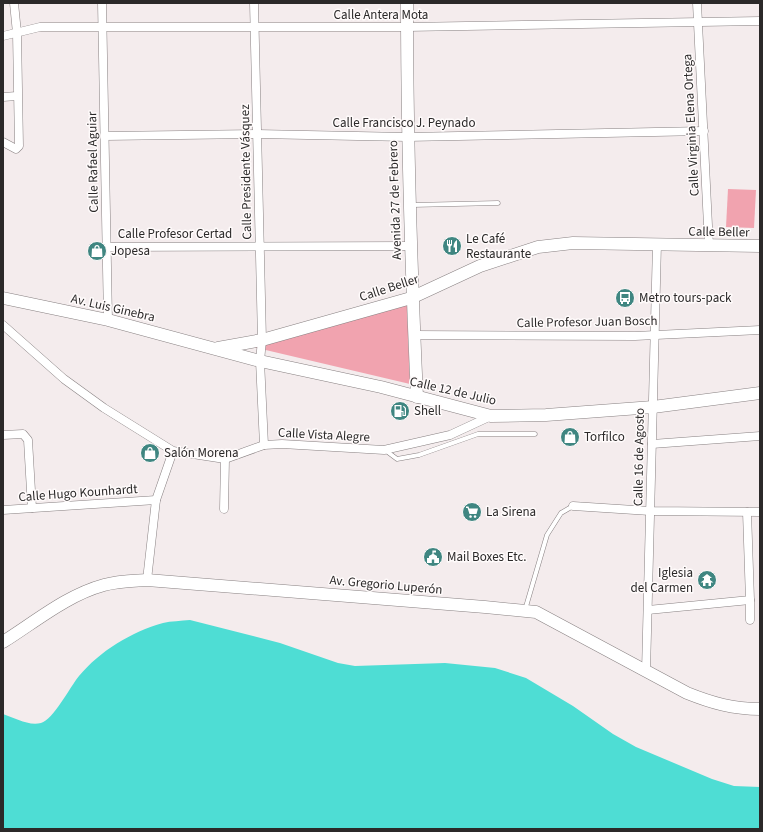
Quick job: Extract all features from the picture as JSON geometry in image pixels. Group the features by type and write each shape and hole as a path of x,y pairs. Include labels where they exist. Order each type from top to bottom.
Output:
{"street":[{"path":"3,142 16,148 19,146 17,32 14,3"},
{"name":"Calle Rafael Aguiar","path":"102,3 108,320"},
{"name":"Calle Presidente Vásquez","path":"254,3 262,340 260,361"},
{"name":"Avenida 27 de Febrero","path":"407,3 407,137 417,397"},
{"name":"Calle Virginia Elena Ortega","path":"697,3 709,246"},
{"name":"Calle Antera Mota","path":"3,36 40,27 407,27 760,21"},
{"path":"3,97 17,96"},
{"name":"Calle Francisco J. Peynado","path":"105,136 257,134 407,137 704,131"},
{"name":"Calle Beller","path":"215,348 262,340 412,298 480,266 538,248 573,243 760,246"},
{"name":"Calle 16 de Agosto","path":"646,671 657,244"},
{"name":"Calle Profesor Certad","path":"107,246 411,246"},
{"name":"Av. Luis Ginebra","path":"3,298 108,320 215,348"},
{"name":"Calle Vista Alegre","path":"3,325 64,379 173,451 225,459 264,445 282,444 384,450 450,436 491,416"},
{"name":"Calle Profesor Juan Bosch","path":"414,335 635,336 654,333 760,330"},
{"name":"Calle 12 de Julio","path":"215,348 260,361 417,397 491,416 546,415 653,407 760,393"},
{"path":"260,361 264,445"},
{"path":"3,435 23,434 28,440 32,508"},
{"path":"652,444 760,436"},
{"path":"147,580 156,500 173,451"},
{"path":"224,509 225,459"},
{"name":"Calle Hugo Kounhardt","path":"3,510 156,500"},
{"path":"572,506 650,510 760,512"},
{"path":"747,512 750,620"},
{"name":"Av. Gregorio Luperón","path":"3,642 79,595 103,585 116,582 147,580 525,611 536,612 646,671 711,703 739,709 760,709"},
{"path":"648,610 750,600"}],"lane":[{"path":"409,205 498,203"},
{"path":"384,450 397,459 418,456 478,434 535,434"},
{"path":"525,611 547,535 561,513 572,506"}],"shaded area":[{"path":"728,189 756,190 754,228 726,227"},
{"path":"407,303 410,384 240,344"}],"water":[{"path":"190,620 280,643 338,663 355,666 445,663 495,668 526,678 573,706 613,734 636,747 712,779 734,786 760,787 760,829 3,829 3,714 26,723 36,724 46,721 56,710 79,676 96,658 128,637 151,627 166,622"}],"place":[{"name":"Le Café Restaurante","path":"452,246"},
{"name":"Jopesa","path":"97,251"},
{"name":"Metro tours-pack","path":"625,298"},
{"name":"Shell","path":"400,411"},
{"name":"Torfilco","path":"570,437"},
{"name":"Salón Morena","path":"150,453"},
{"name":"La Sirena","path":"472,512"},
{"name":"Mail Boxes Etc.","path":"433,557"},
{"name":"Iglesia del Carmen","path":"707,580"}]}
